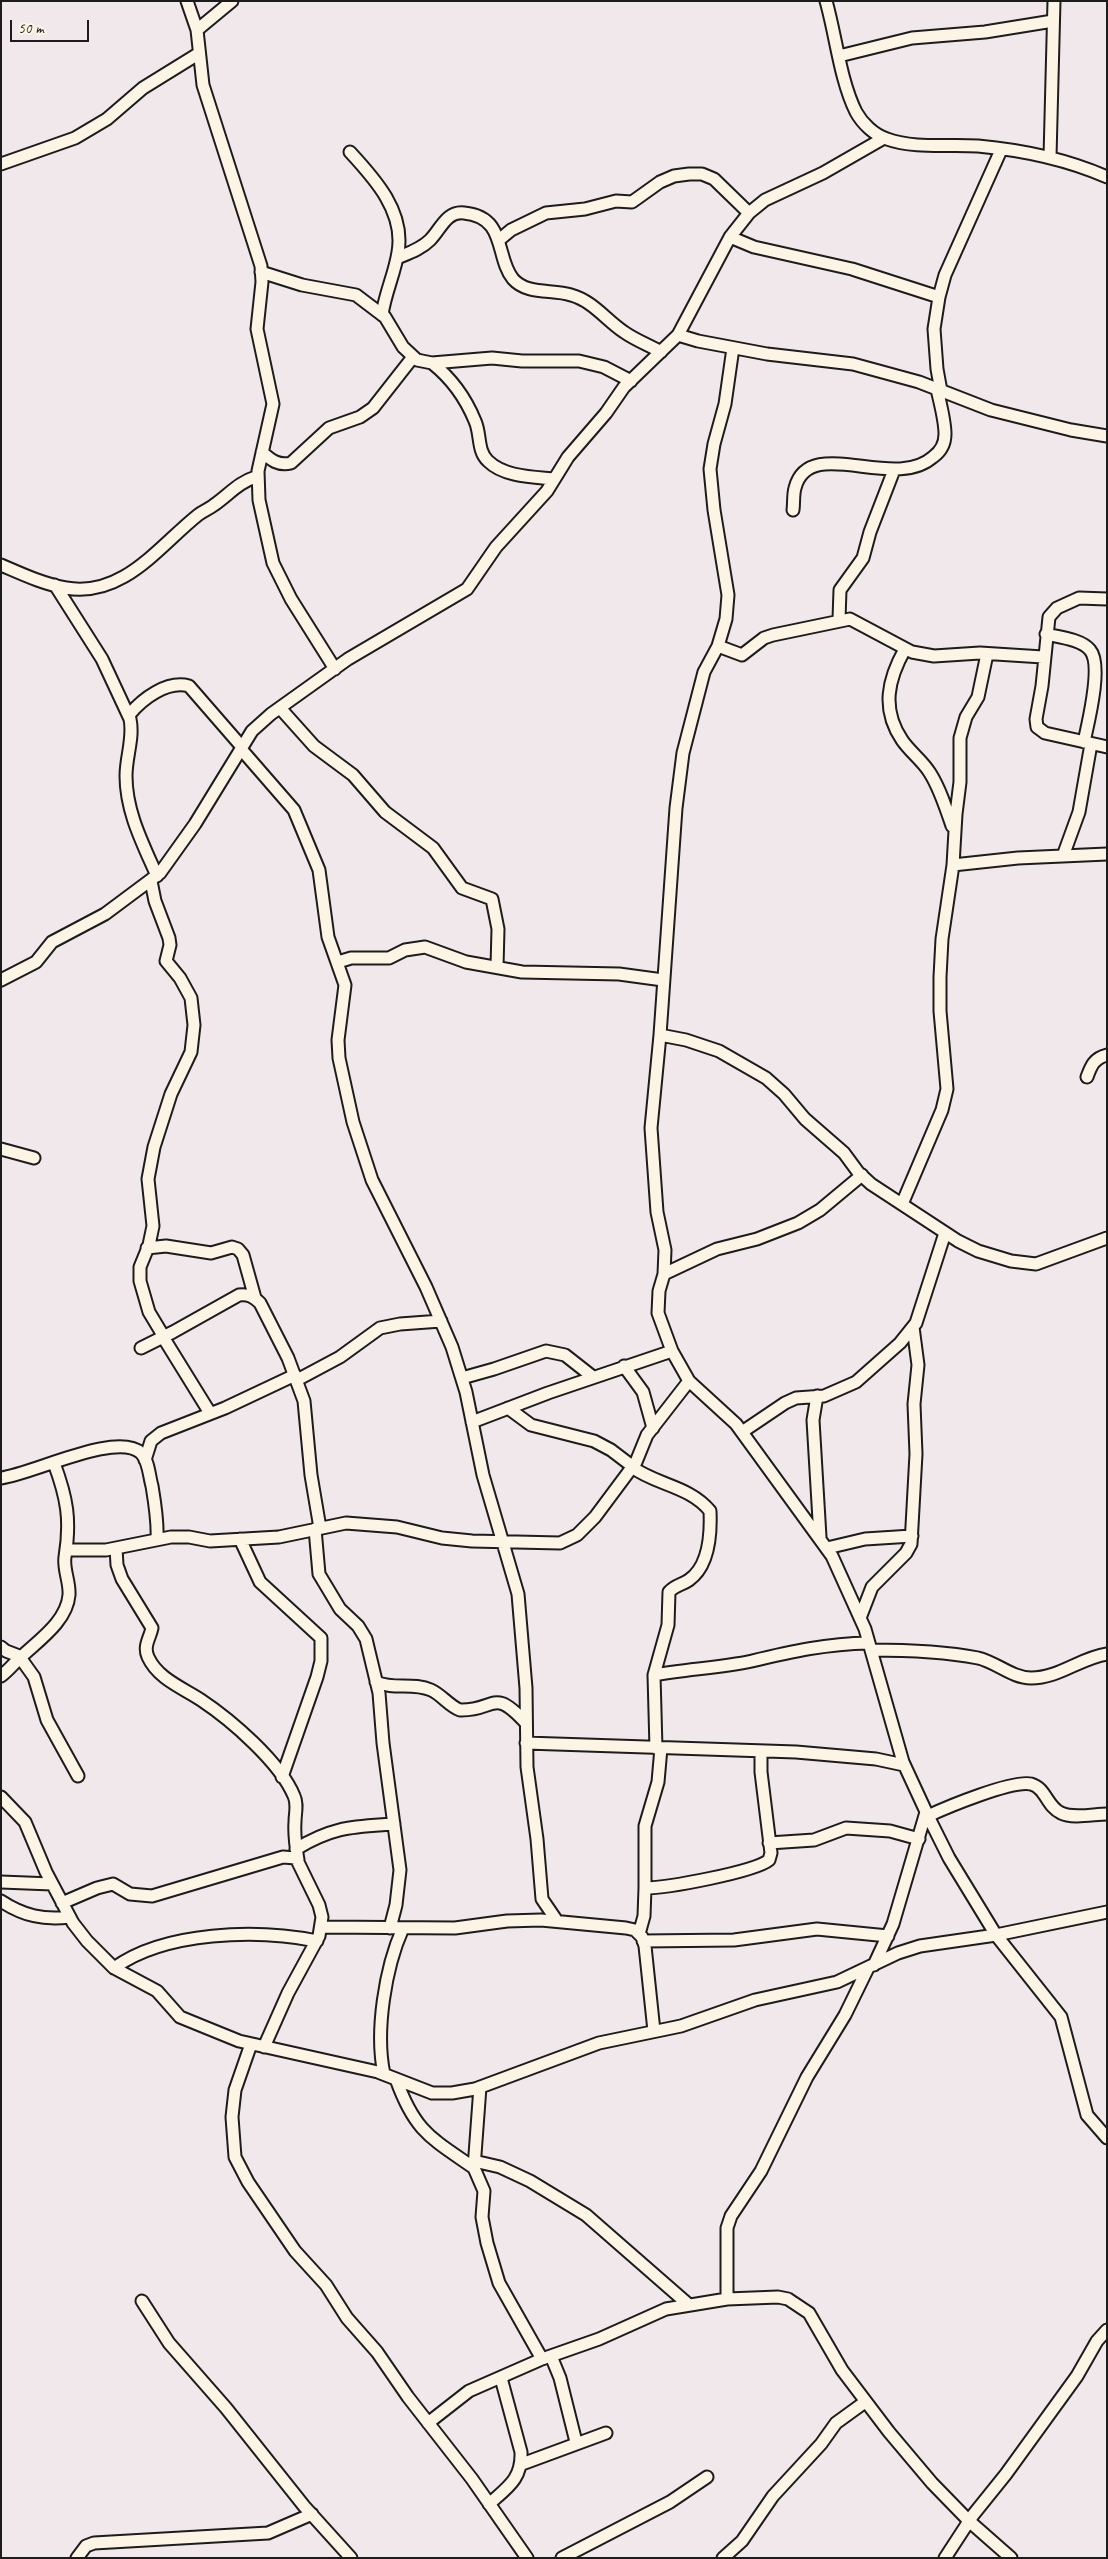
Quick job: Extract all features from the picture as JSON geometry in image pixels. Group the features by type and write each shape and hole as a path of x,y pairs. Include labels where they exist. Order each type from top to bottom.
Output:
{"street":[{"path":"187,1 197,30 202,85 257,250 261,272 257,329 273,404 258,476 260,500 273,563 291,599 335,669"},
{"path":"197,30 232,1"},
{"path":"826,1 839,56 856,111 866,126 884,138 921,145 978,146 1050,157 1077,164 1107,177"},
{"path":"1050,157 1054,1"},
{"path":"839,56 912,38 985,32 1053,21"},
{"path":"1,164 75,138 107,118 143,88 198,54"},
{"path":"1,980 36,962 52,942 104,914 154,878 172,858 195,824 230,771 252,731 280,708 335,669 413,619 467,589 496,548 530,511 568,457 630,381 678,335 730,237 749,213 765,200 823,173 884,138"},
{"path":"793,510 794,489 798,478 820,464 831,462 894,470 916,468 938,453 945,433 934,328 939,297 945,274 1001,150"},
{"path":"350,152 387,199 399,230 397,258 382,314"},
{"path":"500,240 510,230 546,213 585,209 616,201 632,202 660,182 674,176 689,174 702,174 714,179 749,213"},
{"path":"397,258 416,250 430,240 446,219 452,215 463,213 487,223 497,233 508,271 521,286 578,298 590,304 624,332 661,352"},
{"path":"730,237 754,247 852,269 939,297"},
{"path":"261,272 302,285 356,295 382,314 413,357 432,362 492,358 522,361 578,361 604,367 630,381"},
{"path":"678,335 733,348 853,364 919,382 991,410 1071,430 1107,436"},
{"path":"733,348 725,404 714,444 710,469 714,510 728,595 726,619 718,646 704,672 682,753 651,1128 657,1212 664,1250 664,1274 659,1291 658,1312 672,1351 689,1381 721,1408 742,1432 827,1548 860,1618 870,1646 885,1706 904,1765 927,1814 949,1858 996,1934 1061,2017 1087,2115 1107,2138"},
{"path":"262,452 274,462 291,463 329,428 360,417 374,408 413,357"},
{"path":"432,362 448,376 476,422 482,451 488,461 500,469 523,475 554,479"},
{"path":"839,619 840,590 863,558 870,532 894,470"},
{"path":"1,565 55,585 67,588 88,588 132,572 170,542 199,514 214,505 235,486 258,476"},
{"path":"55,585 102,659 129,715 132,729 126,762 127,793 139,836 154,878 155,901 169,938 170,945 166,961 180,978 191,998 194,1025 191,1052 171,1094 150,1163 148,1194 153,1226 140,1267 142,1288 149,1312 210,1413"},
{"path":"1107,598 1079,598 1057,608 1048,617 1043,657 1042,686 1036,719 1037,727 1040,731 1054,737 1107,747"},
{"path":"718,646 742,655 764,638 839,619 850,619 861,623 905,649 934,656 987,654 1043,657"},
{"path":"1046,634 1083,645 1090,649 1094,656 1095,670 1079,812 1064,856"},
{"path":"905,649 891,678 888,693 893,722 902,740 929,772 955,833"},
{"path":"902,1204 942,1110 947,1089 940,1011 940,977 942,939 953,865 960,782 960,738 966,717 978,698 987,654"},
{"path":"129,715 138,704 164,688 184,684 197,693 294,810 319,870 328,937 338,962 344,985 338,1040 353,1122 372,1180 452,1347 462,1378 482,1475 518,1594 527,1767 542,1899 557,1921"},
{"path":"280,708 314,746 353,776 385,812 433,848 462,888 467,892 492,898 498,929 497,967"},
{"path":"953,865 1107,854"},
{"path":"338,962 351,958 389,958 405,950 425,947 466,962 522,972 619,974 663,980"},
{"path":"660,1034 719,1051 766,1078 784,1094 805,1119 844,1153 862,1176 945,1233 994,1257 1024,1264 1036,1264 1107,1238"},
{"path":"1087,1077 1092,1064 1099,1057 1107,1055"},
{"path":"1,1149 34,1158"},
{"path":"664,1274 717,1249 757,1239 798,1224 820,1210 862,1176"},
{"path":"742,1432 784,1403 796,1398 836,1392 856,1382 900,1343 913,1327 923,1305 945,1233"},
{"path":"147,1248 166,1246 204,1253 232,1247 238,1249 243,1255 255,1298"},
{"path":"141,1348 239,1295 248,1294 260,1303 296,1377 307,1414 307,1440 318,1528 319,1574 340,1609 358,1626 366,1639 376,1682 400,1870 396,1906 390,1928"},
{"path":"145,1460 150,1441 161,1433 340,1357 380,1328 400,1324 441,1322"},
{"path":"860,1618 872,1587 906,1553 912,1536 911,1507 916,1454 914,1404 918,1365 913,1327"},
{"path":"462,1378 494,1370 546,1351 565,1355 593,1377"},
{"path":"472,1422 593,1377 672,1351"},
{"path":"624,1366 643,1392 653,1428"},
{"path":"67,1550 116,1548 157,1539 189,1536 210,1541 279,1536 346,1523 397,1526 442,1538 560,1543 577,1535 596,1517 632,1467 648,1434 689,1381"},
{"path":"817,1396 813,1420 820,1537"},
{"path":"508,1408 531,1424 594,1441 611,1450 646,1477 678,1488 710,1511 707,1552 701,1565 689,1580 678,1584 669,1592 668,1625 654,1675 659,1748 658,1782 645,1826 645,1888 641,1938 654,2031"},
{"path":"1,1478 94,1449 126,1447 143,1454 155,1500 157,1539"},
{"path":"1,1676 54,1626 67,1606 69,1586 65,1566 68,1513 54,1463"},
{"path":"827,1548 865,1540 912,1536"},
{"path":"240,1539 260,1582 321,1638 321,1661 282,1777"},
{"path":"116,1548 117,1564 122,1579 152,1628 146,1643 148,1658 162,1677 211,1707 242,1731 282,1777 294,1796 296,1804 297,1855 319,1905 322,1927 317,1941 288,1993 264,2047"},
{"path":"1,1646 20,1658 34,1677 47,1720 78,1776"},
{"path":"654,1675 752,1661 775,1654 814,1647 870,1646 977,1658 1028,1678 1058,1673 1095,1656 1107,1654"},
{"path":"376,1682 392,1688 410,1686 432,1690 450,1705 460,1710 489,1703 508,1704 526,1723"},
{"path":"526,1743 840,1754 904,1765"},
{"path":"645,1888 682,1884 758,1866 769,1860 761,1751"},
{"path":"927,1814 997,1790 1029,1784 1038,1787 1051,1805 1060,1813 1068,1815 1107,1814"},
{"path":"1,1797 25,1822 52,1884 70,1917 87,1941 114,1968 152,1987 187,2022 251,2044 384,2074 413,2088 432,2093 452,2093 480,2087 576,2050 697,2021 755,2000 836,1982 920,1946 996,1934 1107,1912"},
{"path":"727,2300 727,2228 731,2216 761,2171 807,2077 845,2015 888,1936 904,1893 927,1814"},
{"path":"62,1903 106,1885 113,1884 122,1887 130,1894 152,1896 283,1857 297,1855 317,1838 342,1829 356,1825 394,1824"},
{"path":"769,1842 814,1840 846,1828 890,1831 919,1839"},
{"path":"1,1882 52,1884"},
{"path":"1,1901 23,1914 40,1918 70,1917"},
{"path":"322,1927 455,1928 523,1920 557,1921 636,1930 641,1938"},
{"path":"384,2074 380,2056 380,2040 388,1968 403,1928"},
{"path":"641,1938 734,1940 817,1929 888,1936"},
{"path":"114,1968 128,1958 147,1951 224,1934 279,1935 317,1941"},
{"path":"251,2044 235,2090 232,2117 232,2137 240,2165 248,2182 295,2251 326,2285 347,2318 377,2352 527,2558"},
{"path":"396,2079 413,2118 429,2137 474,2165 500,2168 530,2181 586,2215 689,2305"},
{"path":"480,2087 474,2165 484,2191 482,2217 493,2268 499,2283 560,2378 576,2442"},
{"path":"428,2423 469,2391 546,2358 599,2339 666,2309 727,2300 778,2297 788,2299 809,2313 842,2370 865,2402 932,2483 969,2521 1011,2558"},
{"path":"142,2301 169,2343 226,2408 312,2514 351,2558"},
{"path":"945,2558 969,2521 1077,2376 1097,2341 1107,2330"},
{"path":"489,2504 518,2475 522,2464 520,2444 507,2405 501,2378"},
{"path":"728,2556 742,2541 773,2496 821,2444 836,2423 865,2402"},
{"path":"522,2464 576,2442 606,2433"},
{"path":"562,2558 670,2502 707,2477"},
{"path":"77,2558 86,2546 94,2543 268,2534 312,2514"}]}
